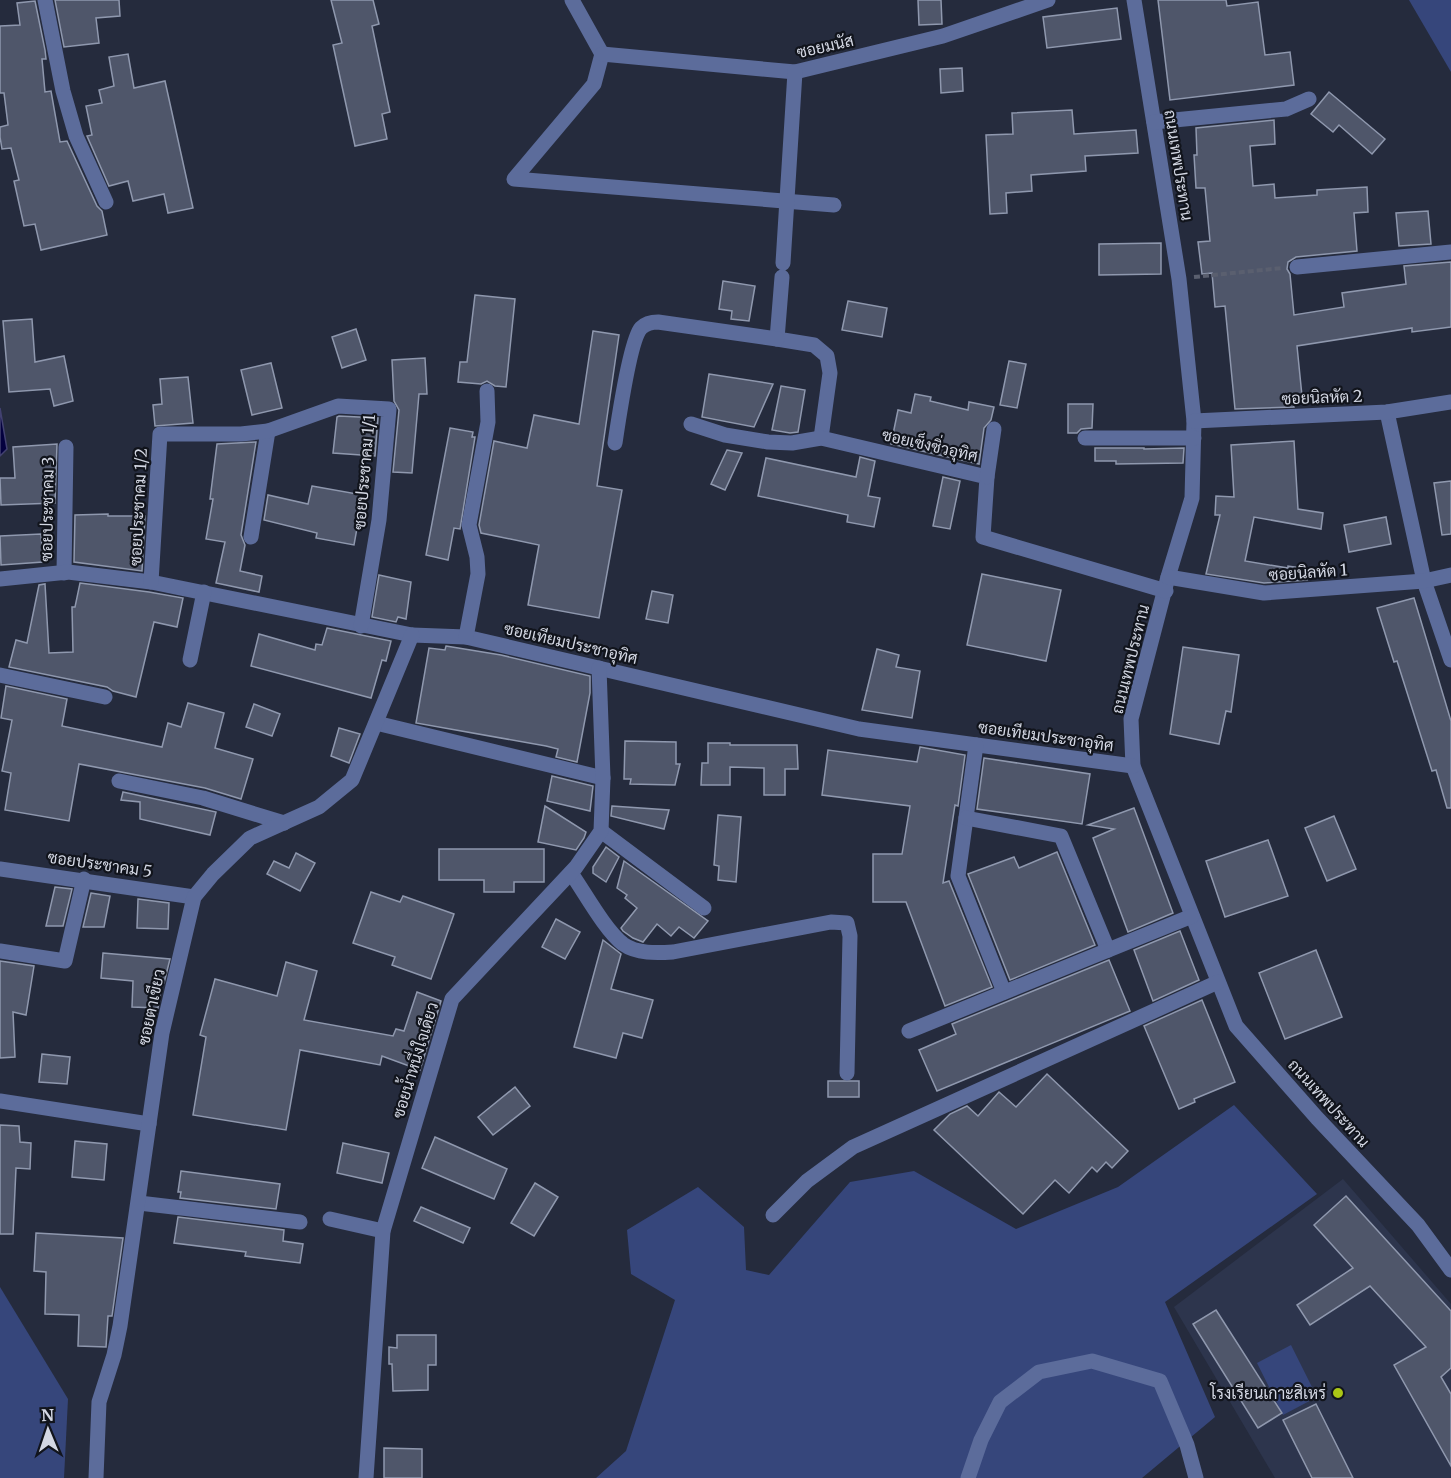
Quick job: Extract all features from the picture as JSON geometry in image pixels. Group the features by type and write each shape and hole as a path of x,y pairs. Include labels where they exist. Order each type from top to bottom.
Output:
{"street":[{"path":"45,0 53,50 66,103 76,136 106,202"},
{"path":"572,0 602,54 594,84 514,179 834,205"},
{"name":"ซอยมนัส","path":"602,54 795,72 943,36 1048,0"},
{"name":"ถนนเทพประทาน","path":"1134,0 1179,279 1194,438 1192,498 1131,719 1133,766 1236,1026 1317,1118 1418,1225 1451,1270"},
{"path":"777,339 795,72"},
{"path":"1154,122 1286,109 1309,99"},
{"path":"1297,267 1451,252"},
{"path":"615,443 637,334 649,323 658,322 814,345 827,356 830,373 821,438"},
{"path":"466,637 478,574 477,556 469,525 488,422 487,391"},
{"name":"ซอยนิลหัต 2","path":"1194,421 1387,412 1451,402"},
{"name":"ซอยประชาคม 1/1","path":"268,431 338,406 389,409 380,520 361,626"},
{"path":"1387,412 1424,581 1451,660"},
{"name":"ซอยเซ็งซิ่วอุทิศ","path":"691,424 725,435 768,442 792,442 821,438 987,477 983,537 1167,584"},
{"path":"987,477 993,429"},
{"path":"252,537 268,431"},
{"name":"ซอยประชาคม 1/2","path":"151,582 160,434 241,434 268,431"},
{"path":"1085,438 1194,438"},
{"name":"ซอยประชาคม 3","path":"64,573 66,447"},
{"name":"ซอยเทียมประชาอุทิศ","path":"0,579 64,573 151,582 412,635 466,637 859,729 1133,766"},
{"name":"ซอยนิลหัต 1","path":"1167,584 1264,593 1424,581 1451,574"},
{"path":"190,660 204,592"},
{"name":"ซอยตาเขียว","path":"96,1478 99,1402 114,1355 120,1326 162,1033 194,897 213,874 250,838 319,807 352,780 412,635"},
{"path":"599,668 603,778 601,831 704,908"},
{"path":"0,675 105,697"},
{"path":"376,723 603,778"},
{"path":"976,745 958,876 1004,992"},
{"path":"119,781 203,798 284,823"},
{"path":"966,818 1061,836 1108,950"},
{"name":"ซอยน้ำหนึ่งใจเดียว","path":"366,1478 383,1231 452,999 571,873 601,831"},
{"name":"ซอยประชาคม 5","path":"0,869 84,879 194,897"},
{"path":"571,873 610,930 624,945 638,950 655,953 673,952 831,922 847,923 850,928 847,1073"},
{"path":"0,951 65,961 84,879"},
{"path":"909,1031 1192,916"},
{"path":"773,1215 807,1181 853,1147 1218,982"},
{"path":"0,1101 149,1124"},
{"path":"139,1203 300,1222"},
{"path":"330,1219 383,1231"},
{"path":"968,1478 981,1440 1000,1402 1039,1372 1092,1361 1160,1381 1187,1445 1196,1478"}],"path":[{"path":"1179,279 1297,267"}],"shaded area":[{"path":"1409,0 1451,0 1451,72"},
{"path":"0,408 7,449 0,456"},
{"path":"1234,1105 1317,1194 1165,1302 1215,1417 1142,1478 596,1478 626,1451 675,1300 631,1274 627,1230 698,1187 744,1227 746,1270 769,1275 850,1182 914,1171 1016,1229 1118,1187"},
{"name":"โรงเรียนเกาะสิเหร่","path":"1343,1179 1451,1304 1451,1478 1275,1478 1174,1307"},
{"path":"0,1287 68,1399 64,1478 0,1478"},
{"path":"1291,1345 1317,1397 1283,1415 1257,1363"}],"building":[{"path":"55,0 119,0 120,16 96,18 99,43 64,47"},
{"path":"331,0 373,0 379,24 372,26 390,112 382,114 387,139 355,146 333,45 342,43"},
{"path":"918,0 941,0 942,24 919,25"},
{"path":"1158,0 1226,0 1227,6 1258,2 1265,55 1290,52 1294,85 1170,100"},
{"path":"35,1 46,59 42,59 45,92 51,91 60,142 67,141 97,206 102,211 107,235 41,250 35,224 24,226 14,181 19,180 11,148 2,149 0,137 0,127 8,125 4,93 0,93 0,26 20,25 17,3"},
{"path":"1117,8 1121,39 1047,48 1043,17"},
{"path":"128,54 134,88 165,81 193,208 168,213 164,194 133,201 128,181 109,186 87,136 92,135 86,106 102,103 99,90 114,86 109,57"},
{"path":"962,68 963,91 941,93 940,69"},
{"path":"1329,92 1385,139 1372,154 1339,125 1333,132 1311,114"},
{"path":"1072,110 1074,134 1136,130 1138,153 1085,156 1086,171 1031,175 1032,191 1006,193 1007,213 990,214 986,135 1013,134 1012,113"},
{"path":"1274,120 1275,144 1250,146 1253,186 1274,184 1275,198 1317,195 1317,190 1367,187 1368,212 1354,213 1357,251 1296,257 1288,262 1294,315 1344,307 1342,293 1406,284 1404,266 1451,262 1451,327 1412,332 1412,328 1297,346 1302,396 1293,397 1294,407 1235,409 1225,306 1215,307 1212,273 1202,274 1198,242 1210,241 1205,188 1196,188 1194,155 1197,155 1196,128"},
{"path":"1428,211 1431,244 1399,246 1396,213"},
{"path":"1161,243 1161,274 1099,275 1099,244"},
{"path":"723,281 755,286 749,321 731,319 732,311 719,309"},
{"path":"475,295 515,299 506,387 495,386 487,381 481,384 458,382 460,362 467,362"},
{"path":"848,301 887,308 882,337 842,330"},
{"path":"32,319 35,362 64,356 73,401 54,406 50,389 9,392 3,321"},
{"path":"356,329 366,360 342,368 332,337"},
{"path":"593,331 619,335 597,486 622,490 599,618 528,605 539,545 481,533 479,525 494,441 527,448 534,415 579,424"},
{"path":"425,358 427,394 419,394 412,473 393,472 399,410 394,401 392,360"},
{"path":"1009,361 1026,364 1017,408 1000,405"},
{"path":"271,363 282,408 252,415 241,370"},
{"path":"709,374 773,384 754,427 702,417"},
{"path":"188,377 193,423 155,426 153,405 162,404 160,379"},
{"path":"781,386 805,390 798,432 772,430"},
{"path":"915,394 931,397 930,401 968,410 969,402 994,407 991,420 984,428 979,464 891,444 898,410 911,413"},
{"path":"1068,404 1093,404 1092,428 1081,429 1077,433 1068,433"},
{"path":"337,417 378,418 375,456 333,453"},
{"path":"450,428 473,432 472,437 475,437 460,529 454,528 448,560 426,555"},
{"path":"1294,441 1298,509 1323,513 1321,529 1254,517 1245,561 1309,569 1307,580 1264,583 1206,574 1220,515 1215,515 1216,496 1234,497 1231,445"},
{"path":"256,442 241,535 245,545 240,571 262,576 259,592 216,583 225,542 206,539 213,499 210,499 217,444"},
{"path":"57,444 55,503 1,505 0,478 15,478 13,447"},
{"path":"1095,448 1184,448 1183,463 1116,464 1116,461 1095,461"},
{"path":"727,450 742,453 725,490 711,484"},
{"path":"860,457 875,461 868,496 880,498 874,527 847,522 848,515 758,496 766,458 856,477"},
{"path":"943,477 960,481 950,529 933,526"},
{"path":"1451,481 1451,534 1442,535 1434,483"},
{"path":"312,486 363,495 354,545 316,538 317,533 264,520 268,495 308,504"},
{"path":"108,514 108,516 145,516 142,571 74,562 75,515"},
{"path":"1386,517 1391,544 1349,552 1344,525"},
{"path":"41,534 43,562 1,565 0,536"},
{"path":"982,574 1061,590 1046,661 967,645"},
{"path":"379,575 411,582 406,619 398,617 396,622 372,617"},
{"path":"80,583 183,598 177,627 154,622 136,697 113,691 107,687 9,667 16,640 27,643 39,585 45,584 49,653 73,652 72,607 75,607"},
{"path":"652,591 673,595 668,623 646,619"},
{"path":"1414,598 1451,721 1451,808 1447,808 1436,770 1432,771 1397,661 1394,662 1377,608"},
{"path":"327,628 391,641 386,661 382,660 371,698 251,666 259,634 315,650 316,644 322,645"},
{"path":"446,646 501,655 590,676 590,693 577,762 556,757 558,749 546,746 416,723 429,648 445,650"},
{"path":"1183,647 1239,655 1231,712 1226,711 1219,744 1170,734"},
{"path":"877,649 899,655 896,667 920,671 912,718 862,710"},
{"path":"6,686 67,699 62,726 162,747 168,723 181,727 188,703 224,713 215,748 253,759 241,799 205,788 79,764 69,821 5,810 11,773 2,771 12,720 1,718"},
{"path":"254,704 280,714 272,736 246,727"},
{"path":"339,728 360,734 349,763 331,756"},
{"path":"625,741 676,742 676,764 680,764 675,785 630,784 631,779 624,779"},
{"path":"708,743 797,745 798,769 785,769 785,795 764,795 764,768 730,767 730,785 701,785 702,763 708,763"},
{"path":"920,747 965,755 943,883 949,881 992,987 945,1006 906,902 873,902 873,854 902,854 910,806 822,795 828,750 917,762"},
{"path":"984,758 1090,774 1082,824 977,809"},
{"path":"552,776 593,786 590,811 547,801"},
{"path":"123,792 216,812 210,835 140,819 140,802 121,800"},
{"path":"545,806 586,832 576,850 538,842"},
{"path":"612,806 669,810 664,829 611,816"},
{"path":"1134,808 1173,913 1128,932 1093,838 1114,829 1088,825"},
{"path":"718,815 741,817 736,882 718,880 719,866 714,865"},
{"path":"1334,816 1356,869 1327,881 1305,828"},
{"path":"1268,840 1288,896 1225,917 1206,861"},
{"path":"606,847 619,857 606,882 593,873 593,867"},
{"path":"439,849 544,849 544,882 514,882 514,892 484,892 484,880 439,880"},
{"path":"1057,852 1095,945 1010,980 968,874 1014,857 1019,868"},
{"path":"296,853 315,863 300,891 267,874 274,861 289,868"},
{"path":"624,861 708,921 694,938 679,927 671,936 657,924 643,942 623,931 621,928 637,908 625,898 627,895 617,888"},
{"path":"55,887 72,889 63,926 46,926"},
{"path":"371,892 400,902 403,896 454,914 431,979 392,965 395,957 353,943"},
{"path":"91,893 110,896 104,927 83,927"},
{"path":"138,899 169,903 168,929 137,928"},
{"path":"556,919 580,932 565,959 542,947"},
{"path":"1180,931 1199,980 1153,1001 1134,950"},
{"path":"603,940 621,954 611,989 653,1000 642,1038 623,1033 616,1058 574,1047"},
{"path":"1316,950 1342,1017 1285,1039 1259,973"},
{"path":"103,953 170,959 164,983 162,983 158,1008 132,1007 133,981 101,978"},
{"path":"1109,960 1130,1011 937,1091 919,1050 956,1034 952,1024"},
{"path":"0,961 34,966 26,1015 13,1012 15,1057 0,1058"},
{"path":"286,962 317,971 304,1020 393,1036 396,1029 404,1031 417,992 441,1001 420,1070 382,1056 380,1065 300,1050 286,1130 193,1115 206,1037 200,1035 215,979 277,996"},
{"path":"1202,1000 1235,1082 1194,1099 1195,1102 1179,1109 1144,1026"},
{"path":"42,1054 70,1057 67,1084 39,1082"},
{"path":"1047,1074 1128,1151 1112,1168 1106,1162 1097,1172 1092,1167 1069,1193 1055,1180 1023,1214 934,1130 950,1114 967,1106 978,1116 999,1092 1016,1107"},
{"path":"828,1081 859,1081 859,1097 828,1097"},
{"path":"515,1087 530,1106 493,1135 478,1117"},
{"path":"0,1125 19,1126 20,1142 31,1143 30,1169 16,1168 13,1234 0,1234"},
{"path":"435,1137 507,1169 494,1199 422,1168"},
{"path":"75,1141 107,1144 104,1180 72,1177"},
{"path":"343,1143 389,1153 382,1183 337,1173"},
{"path":"181,1171 280,1184 276,1209 180,1198 181,1192 178,1192"},
{"path":"535,1183 558,1197 534,1236 511,1223"},
{"path":"1346,1196 1451,1311 1451,1368 1441,1377 1451,1394 1451,1466 1394,1365 1426,1347 1370,1286 1310,1325 1297,1305 1353,1268 1314,1225"},
{"path":"421,1207 470,1228 463,1243 414,1221"},
{"path":"178,1217 284,1230 283,1241 303,1244 300,1263 245,1256 246,1252 174,1243"},
{"path":"36,1233 123,1238 112,1316 108,1316 106,1347 78,1346 79,1315 45,1314 46,1272 34,1271"},
{"path":"1216,1310 1282,1413 1258,1428 1193,1324"},
{"path":"397,1335 436,1335 436,1365 428,1365 428,1390 393,1391 389,1347 397,1348"},
{"path":"1316,1404 1353,1478 1312,1478 1283,1420"},
{"path":"384,1448 422,1449 422,1478 384,1478"}],"place":[{"name":"โรงเรียนเกาะสิเหร่","path":"1338,1393"}]}
